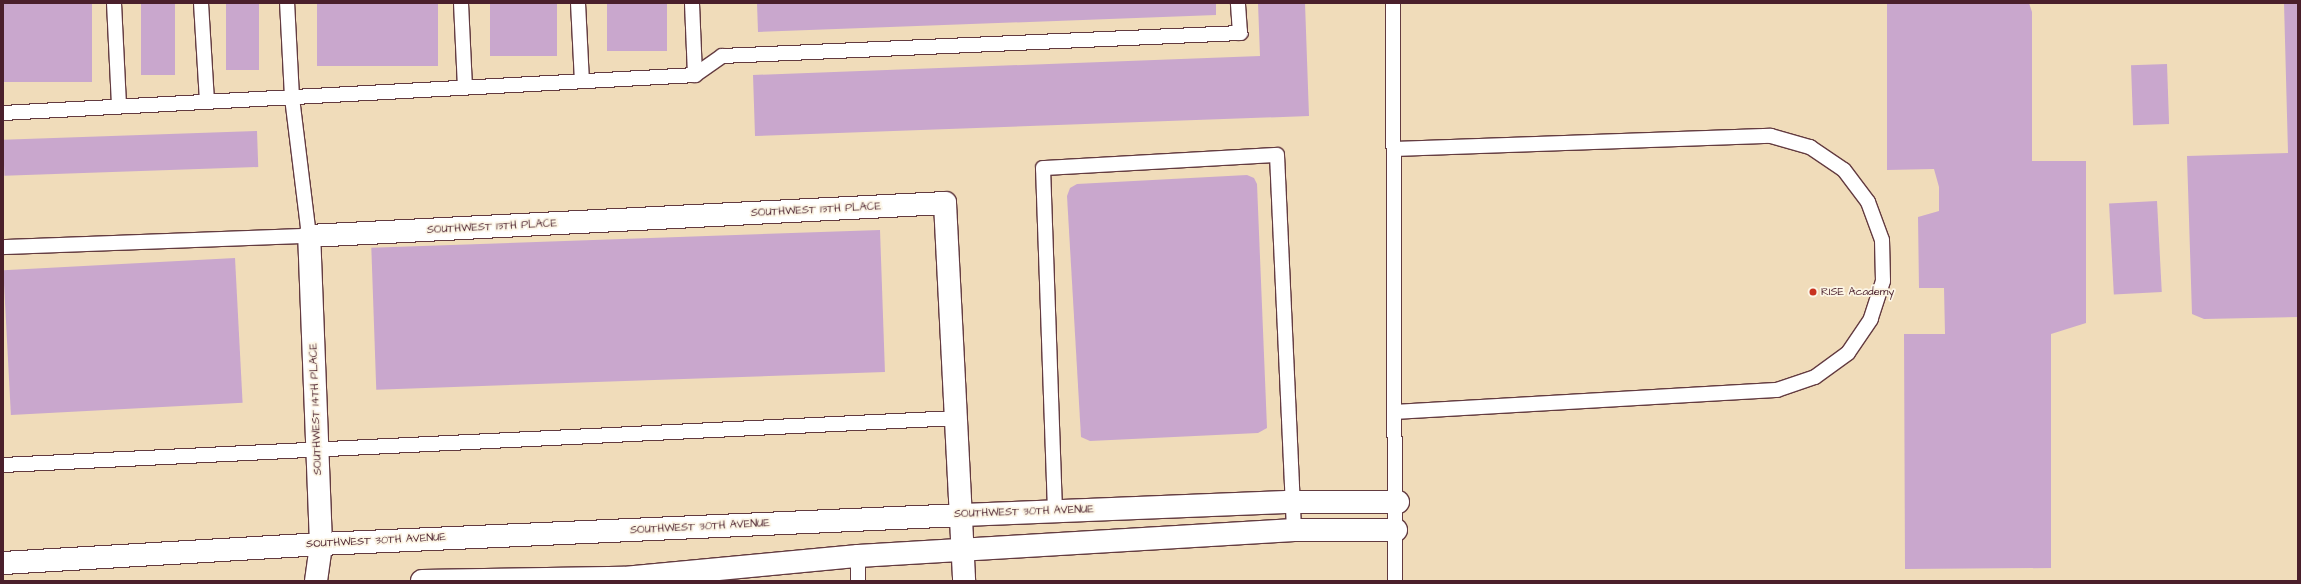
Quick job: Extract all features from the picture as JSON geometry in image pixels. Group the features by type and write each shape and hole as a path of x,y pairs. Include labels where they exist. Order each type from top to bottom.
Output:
{"street":[{"name":"SOUTHWEST 13TH PLACE","path":"309,236 944,203 963,515 964,581"},
{"name":"SOUTHWEST 14TH PLACE","path":"309,236 321,544 316,581"},
{"name":"SOUTHWEST 30TH AVENUE","path":"3,563 321,544 963,515 1292,502 1398,502"},
{"path":"422,581 624,579 858,556 1294,530 1396,530"}],"lane":[{"path":"114,3 119,106"},
{"path":"201,3 206,102"},
{"path":"3,247 309,236 292,97 287,3"},
{"path":"461,3 465,87"},
{"path":"578,3 582,81"},
{"path":"692,3 695,75"},
{"path":"3,113 695,75 722,56 1240,33 1238,3"},
{"path":"1393,3 1398,502 1395,581"},
{"path":"1394,149 1771,136 1810,147 1848,175 1868,202 1882,240 1883,281 1871,319 1848,353 1815,377 1777,390 1397,412"},
{"path":"1055,511 1043,168 1277,155 1294,530"},
{"path":"3,465 317,448 957,418"},
{"path":"858,556 858,581"}],"building":[{"path":"3,3 92,3 92,82 3,82"},
{"path":"141,3 175,3 175,75 141,75"},
{"path":"226,3 259,3 259,70 226,70"},
{"path":"317,3 438,3 438,66 317,66"},
{"path":"490,3 557,3 557,56 490,56"},
{"path":"607,3 667,3 667,51 607,51"},
{"path":"757,3 1216,3 1216,15 758,32"},
{"path":"1258,3 1305,3 1309,116 755,136 753,75 1260,56"},
{"path":"1887,3 2029,3 2032,12 2032,161 2086,161 2086,323 2051,334 2051,568 1905,569 1904,334 1945,334 1944,288 1919,288 1918,217 1939,211 1939,187 1934,169 1887,170"},
{"path":"2284,3 2298,3 2298,317 2204,319 2192,314 2187,156 2288,153"},
{"path":"2167,64 2169,124 2133,125 2131,65"},
{"path":"257,131 258,167 4,176 3,140"},
{"path":"1247,175 1254,178 1257,184 1267,428 1258,433 1090,441 1081,437 1067,196 1070,188 1077,184"},
{"path":"2157,201 2162,292 2114,294 2109,204"},
{"path":"880,230 885,372 376,390 371,248"},
{"path":"235,258 243,403 11,415 3,270"}],"place":[{"name":"RISE Academy","path":"1813,292"}]}
